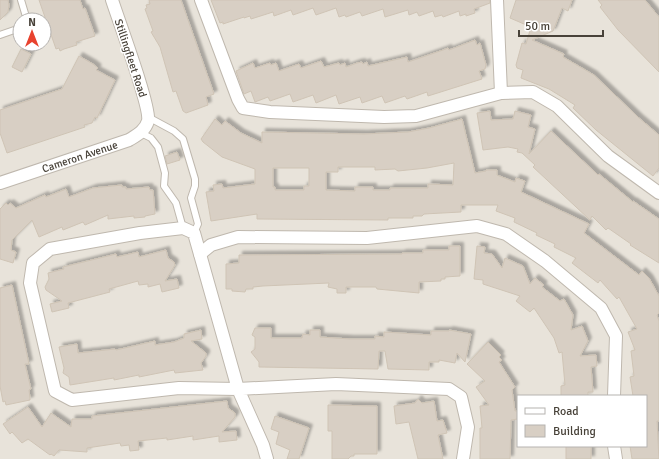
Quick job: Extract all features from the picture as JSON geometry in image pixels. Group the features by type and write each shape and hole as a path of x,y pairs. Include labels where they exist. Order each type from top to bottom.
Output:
{"street":[{"name":"Stillingfleet Road","path":"112,0 146,104 148,117"},
{"path":"201,0 238,99 243,108 270,112 384,117 416,116 501,93 533,92 557,106 608,156 659,192"},
{"path":"497,0 501,93"},
{"path":"141,133 148,117"},
{"name":"Cameron Avenue","path":"0,183 129,140 141,133"},
{"path":"200,254 211,245 238,237 368,238 477,226 506,234 545,261 601,308 616,336 614,395"},
{"path":"267,459 263,445 238,389 200,254 188,230 133,234 50,249 33,263 30,283 55,391 72,400 179,388 238,389 336,384 449,388 461,398 468,426 463,459"},
{"path":"614,447 616,459"}],"lane":[{"path":"21,0 25,12"},
{"path":"0,35 12,31"},
{"path":"141,133 151,138 158,147 165,173 164,186 176,203 188,230 198,224 191,198 195,186 194,179 183,139 174,131 148,117"}],"shaded area":[{"path":"0,0 659,0 659,459 0,459"}],"building":[{"path":"0,0 8,0 9,5 8,12 0,20"},
{"path":"39,0 80,0 83,9 85,8 95,36 76,42 77,45 60,51 59,48 56,49 52,37 52,12 43,12"},
{"path":"149,0 181,0 214,94 206,97 208,105 186,113 183,111 176,91 173,92 160,47 151,32 153,31 145,9 147,8 146,5 150,4"},
{"path":"211,0 490,0 490,3 474,9 475,13 466,16 466,14 460,16 459,11 443,17 442,15 435,17 433,11 419,16 417,12 409,15 408,10 385,17 383,9 362,16 360,12 346,17 345,15 339,17 336,8 316,15 313,8 293,15 291,10 274,16 273,12 251,19 250,16 244,17 223,24 223,22 220,23"},
{"path":"516,0 572,0 568,11 562,8 553,31 532,40 564,54 563,57 594,75 659,135 659,168 653,176 596,130 573,108 575,105 549,89 521,78 523,70 517,68 516,65 522,43 526,44 531,27 510,18"},
{"path":"598,0 645,0 659,17 659,72 618,30 600,7 602,5"},
{"path":"475,40 477,45 480,43 486,65 485,69 479,71 482,79 428,96 427,92 407,99 405,96 385,103 382,96 362,103 360,97 339,104 336,95 316,103 313,95 293,102 290,94 270,101 268,97 255,102 251,91 244,94 236,71 253,63 255,68 270,63 271,65 276,63 279,71 299,64 301,68 321,61 324,67 345,63 346,67 362,62 363,64 367,62 368,66 407,57 408,62 448,48 449,50"},
{"path":"20,52 27,52 31,54 22,72 12,67"},
{"path":"79,56 98,68 96,70 115,80 97,118 95,117 92,123 84,125 85,127 7,153 0,133 0,110 62,89"},
{"path":"490,111 491,120 513,119 515,111 531,115 528,127 535,129 529,154 551,131 598,175 599,174 633,202 659,219 659,263 630,245 631,244 608,228 606,230 592,216 590,220 533,167 535,165 522,153 517,152 518,149 508,147 483,150 477,113"},
{"path":"215,119 222,125 225,121 241,133 262,143 262,132 364,134 408,132 462,119 475,173 486,170 497,170 497,175 515,182 516,178 525,181 521,192 589,224 584,233 639,275 642,271 649,278 659,296 659,313 657,315 659,321 659,421 657,421 659,459 632,459 630,447 647,447 647,395 633,395 630,377 634,376 631,351 635,350 628,332 637,329 619,297 617,299 600,280 598,283 572,263 576,258 554,247 555,244 536,235 537,233 514,222 515,218 496,211 498,205 461,205 461,212 424,214 422,216 413,216 413,218 388,218 388,220 257,219 257,214 211,221 206,192 214,191 213,185 222,184 223,188 255,184 255,169 222,157 201,139","holes":["454,163 453,185 428,184 428,188 390,188 390,190 373,190 373,187 355,187 355,191 326,190 326,172 338,172 338,167 375,167 375,170 395,169 398,171","273,168 309,168 309,186 304,186 304,190 275,190 275,187 273,187"]},
{"path":"177,152 180,160 167,164 165,156"},
{"path":"122,185 122,187 126,187 126,189 149,187 150,190 153,190 155,214 145,217 134,218 134,216 108,219 108,215 85,225 83,222 63,230 62,227 39,237 32,220 12,240 11,250 16,252 13,263 0,259 0,209 6,203 8,205 10,203 16,208 45,195 46,197 66,189 69,197 93,188"},
{"path":"449,246 460,246 460,276 445,277 445,279 441,279 441,281 419,282 419,293 377,289 376,287 346,287 346,293 337,293 337,289 328,287 329,283 253,287 253,289 246,289 245,292 226,289 226,264 239,263 239,255 402,254 423,253 423,250 449,250"},
{"path":"477,246 485,247 484,253 492,254 502,268 505,258 523,266 530,284 535,278 544,285 542,287 560,301 564,299 573,315 571,330 582,326 588,341 580,356 596,355 597,366 591,367 593,392 588,392 588,395 561,395 561,386 565,385 562,352 559,353 554,338 534,308 530,312 516,301 520,296 483,284 483,280 474,279"},
{"path":"166,250 168,258 174,262 175,265 165,281 177,279 179,288 162,292 160,284 148,287 148,284 139,285 138,281 109,289 110,292 68,303 69,308 52,312 50,304 62,301 46,290 45,287 49,279 48,273 64,269 63,267 116,254 117,257 138,252 139,257"},
{"path":"12,285 29,364 25,364 31,389 29,390 30,400 6,405 5,401 3,402 0,386 0,288"},
{"path":"255,328 271,328 271,338 302,338 303,334 310,335 310,330 320,330 320,337 350,339 375,339 375,336 384,337 384,332 431,335 431,331 449,330 471,334 465,362 457,353 455,363 439,360 439,362 429,362 429,370 388,369 385,351 379,351 378,369 259,367 259,362 251,352 255,349 255,337 252,335"},
{"path":"201,330 202,339 191,341 206,353 206,356 201,363 203,370 175,373 174,370 139,377 139,375 114,380 114,378 70,385 69,377 63,373 64,368 59,347 77,344 78,353 116,350 155,341 155,345 174,342 184,338 184,334"},
{"path":"488,342 501,355 499,357 502,360 499,362 515,387 512,390 515,411 517,411 517,419 511,420 510,459 480,459 480,428 482,428 480,406 489,405 476,387 485,381 467,364"},
{"path":"418,399 422,403 434,401 437,421 443,420 447,433 438,435 443,459 418,459 409,422 396,424 394,406 415,403"},
{"path":"227,401 228,408 235,413 235,417 222,432 236,431 237,440 219,442 219,436 193,440 193,436 167,440 167,438 138,441 139,450 130,451 129,445 121,446 120,443 87,448 87,452 59,450 54,456 51,454 50,455 28,439 22,443 12,432 10,434 3,424 28,407 42,427 51,413 71,427 72,419 92,419 92,416"},
{"path":"328,405 377,406 377,454 354,454 354,456 351,456 348,459 332,459 332,431 328,431"},
{"path":"275,416 309,428 299,459 287,459 290,450 276,444 279,432 271,429"},
{"path":"566,447 591,447 591,459 566,459"}]}
